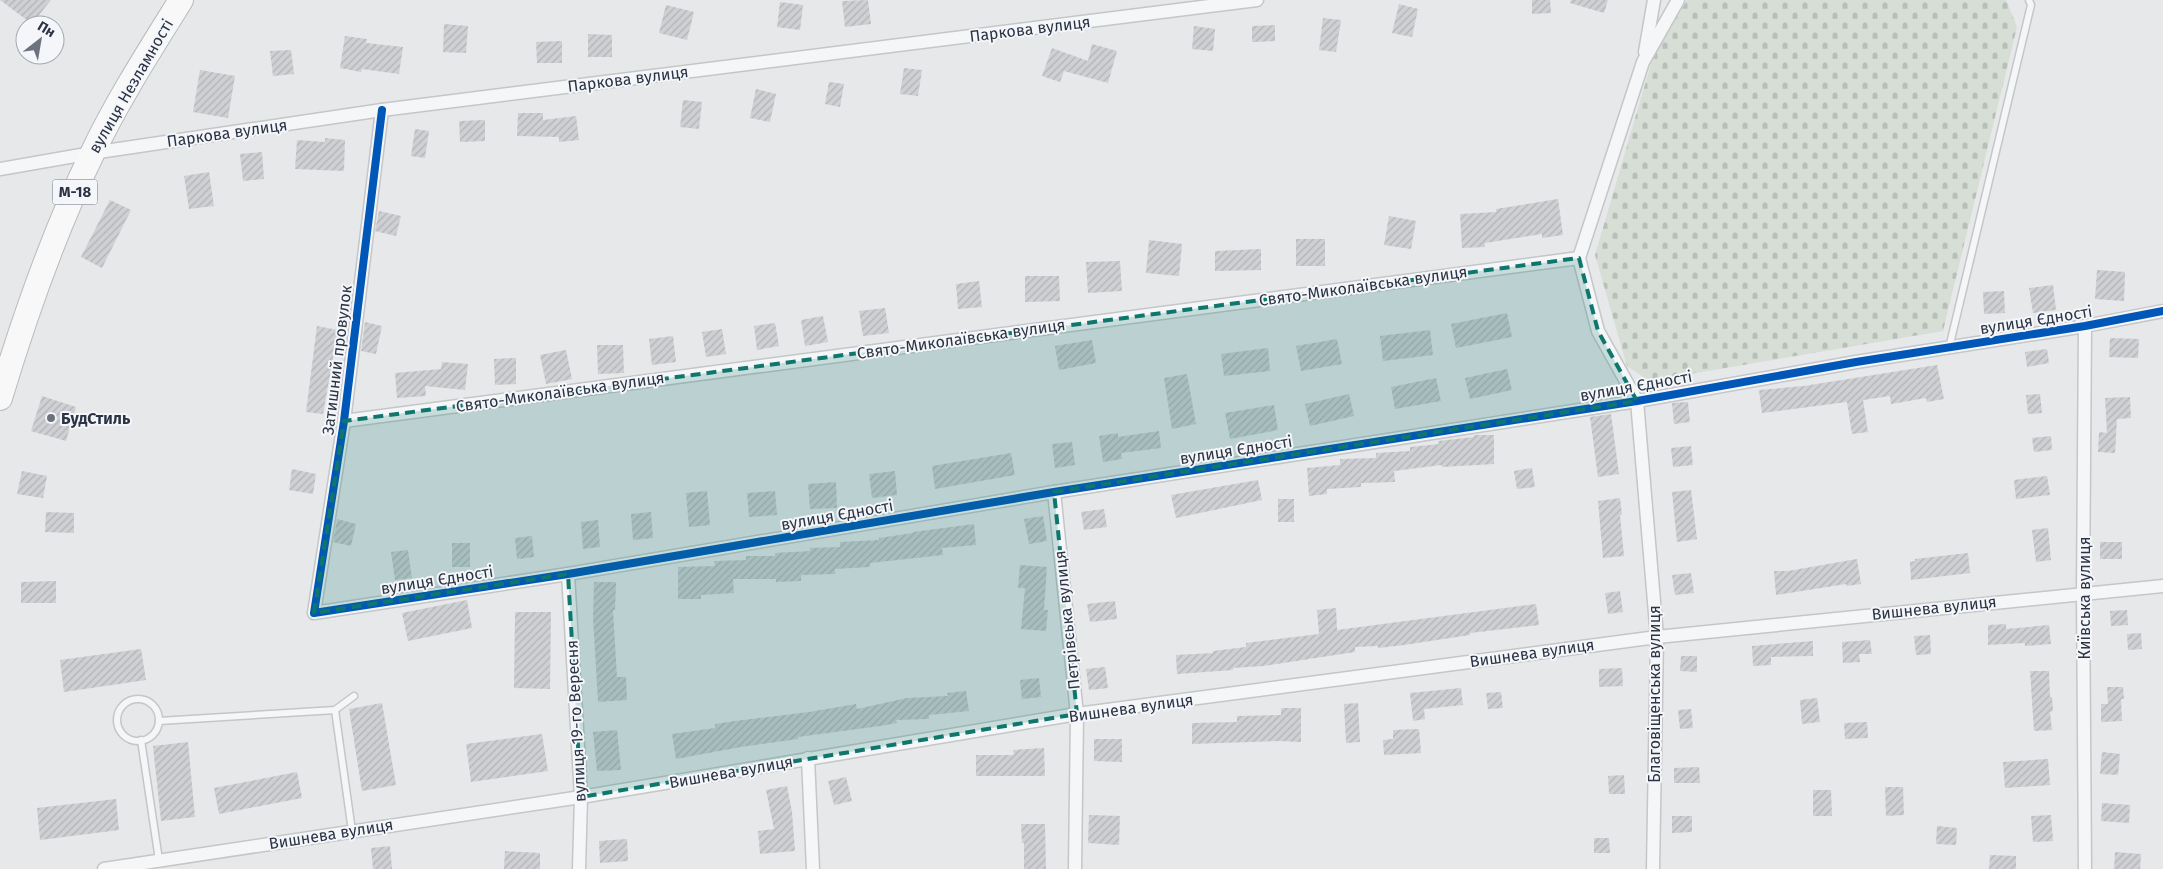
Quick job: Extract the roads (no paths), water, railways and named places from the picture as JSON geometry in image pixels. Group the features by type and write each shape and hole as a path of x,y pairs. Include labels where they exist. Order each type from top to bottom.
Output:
{"highway":[{"name":"вулиця Незламності","path":"0,398 38,282 92,153 151,48 181,0"}],"street":[{"name":"Паркова вулиця","path":"0,169 92,153 382,110 1257,0"},
{"path":"1636,401 1598,331 1579,258 1643,62 1654,0"},
{"path":"1643,62 1678,0"},
{"name":"Затишний провулок","path":"314,613 344,421 382,110"},
{"name":"Свято-Миколаївська вулиця","path":"344,421 1579,258"},
{"name":"вулиця Єдності","path":"314,613 568,574 1054,492 1636,401 1856,362 2085,326 2163,311"},
{"name":"Київська вулиця","path":"2085,326 2083,593 2085,869"},
{"name":"Благовіщенська вулиця","path":"1636,401 1657,636 1653,869"},
{"name":"Петрівська вулиця","path":"1054,492 1077,714 1075,869"},
{"name":"вулиця 19-го Вересня","path":"568,574 581,797 579,869"},
{"name":"Вишнева вулиця","path":"105,869 581,797 1077,714 1657,636 2163,586"},
{"path":"808,758 813,869"}],"lane":[{"path":"1949,348 2031,5 2028,0"},
{"path":"159,720 335,710 354,696"},
{"path":"132,700 146,700 157,710 159,720 156,731 151,736 142,740 130,739 120,729 118,715 121,708 132,700"},
{"path":"335,710 352,831"},
{"path":"142,740 159,860"}],"place":[{"name":"БудСтиль","path":"51,418"}]}
